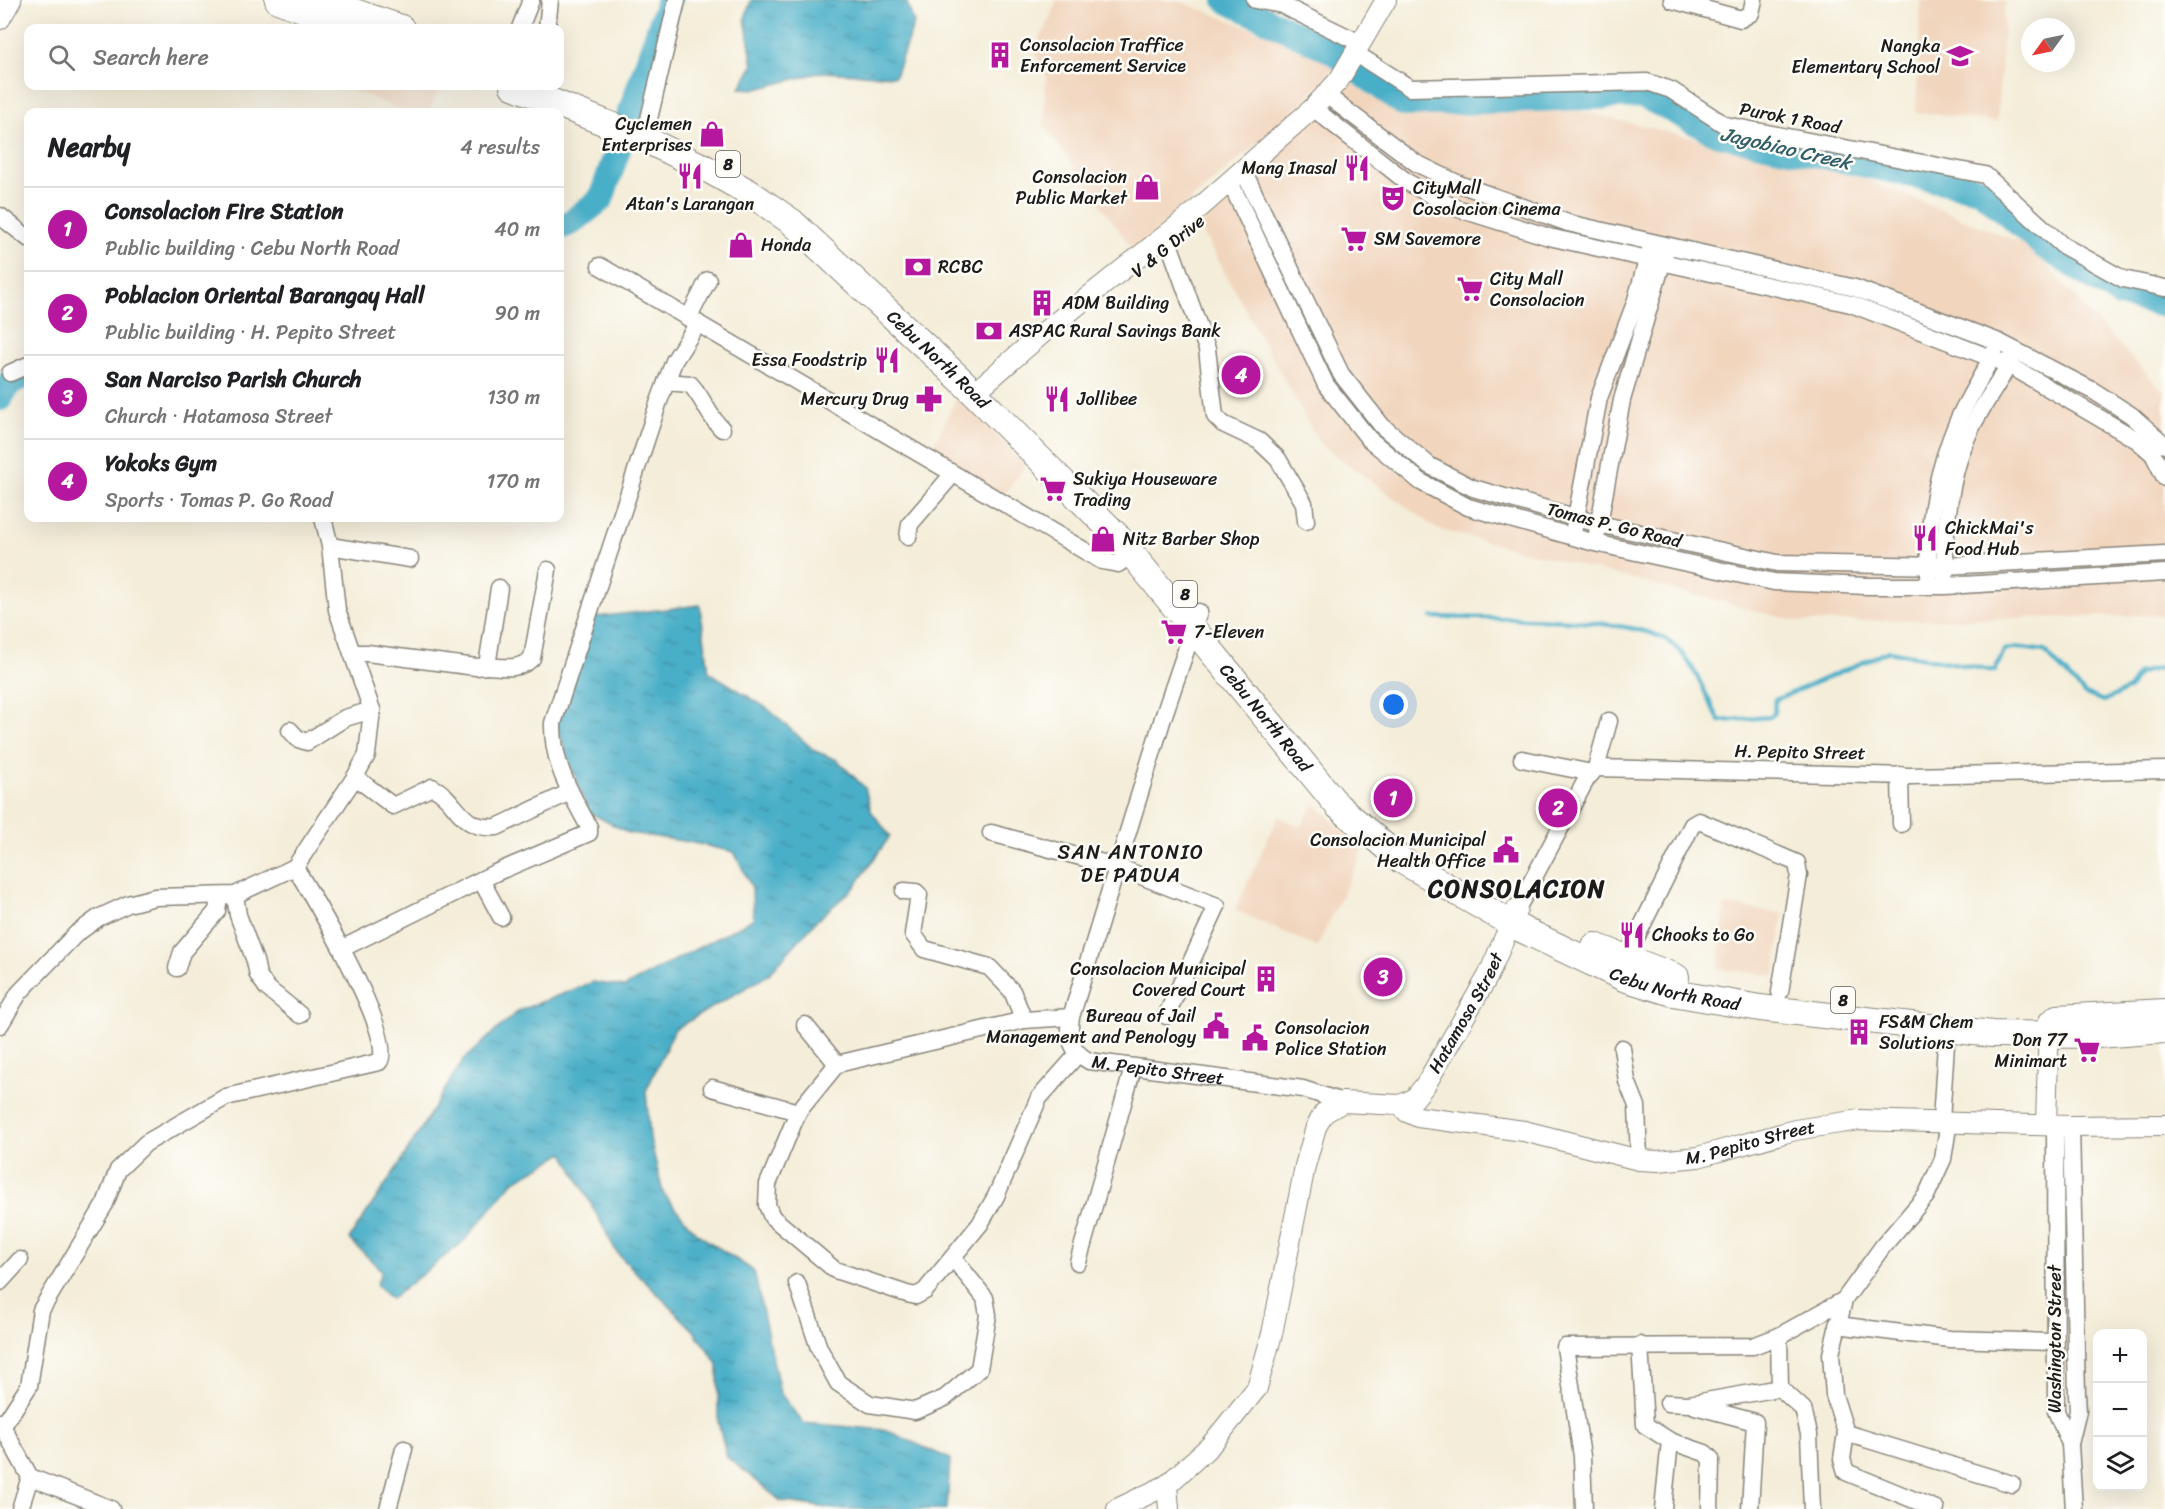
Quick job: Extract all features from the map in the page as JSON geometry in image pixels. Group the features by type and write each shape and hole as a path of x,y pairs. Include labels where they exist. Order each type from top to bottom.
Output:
{"main road":[{"path":"278,0 351,13"},
{"path":"320,0 351,13 388,24"},
{"name":"Cebu North Road","path":"523,90 561,105 614,117 643,127 737,168 806,216 983,391 1129,526 1196,619"},
{"name":"Cebu North Road","path":"983,391 1132,554 1196,619 1354,799 1407,843 1513,916 1624,978 1673,993 1768,997 1944,1012 2049,1027 2165,1012"},
{"name":"Cebu North Road","path":"1513,916 1625,960 1677,977 1768,997 1947,1029 2049,1027 2165,1030"}],"street":[{"path":"0,20 12,0"},
{"path":"522,24 531,0"},
{"path":"547,24 550,0"},
{"path":"643,127 677,0"},
{"name":"Purok 1 Road","path":"1255,0 1282,5 1350,62 1410,88 1647,82 1671,90 1725,125 1985,175 2062,245 2123,279 2165,288"},
{"name":"V & G Drive","path":"983,391 1168,240 1323,105 1386,0"},
{"path":"1672,0 1741,19 1751,13 1754,0"},
{"path":"1323,105 1407,182 1453,207 1549,237 1657,253 1855,288 2000,342 2012,358 2137,440 2153,454 2165,478"},
{"path":"1323,105 1416,163 1459,184 1657,253 1851,304 1992,358 2012,358 2092,390 2131,415 2165,445"},
{"name":"Tomas P. Go Road","path":"1239,180 1341,374 1382,426 1430,466 1473,488 1599,524 1777,563 1937,566 2165,554"},
{"name":"Tomas P. Go Road","path":"1239,180 1326,385 1369,439 1421,482 1468,507 1595,543 1774,582 1937,586 2165,573"},
{"path":"0,216 24,235"},
{"path":"1168,240 1207,349 1215,416 1223,424 1259,441 1278,459 1304,503 1306,521"},
{"path":"1572,537 1599,398 1635,303 1657,253"},
{"path":"1595,543 1622,400 1657,253"},
{"path":"600,266 1102,561 1118,564 1132,554"},
{"path":"343,948 481,880 589,833 589,827 558,766 553,744 553,723 666,382 694,320 708,280"},
{"path":"1937,586 1934,504 1944,462 1959,418 2000,342"},
{"path":"1937,566 1948,504 1974,421 2012,358"},
{"path":"10,373 24,367"},
{"path":"666,382 690,384 697,391 711,418 722,429"},
{"path":"908,537 910,524 953,474"},
{"path":"0,1025 19,993 76,934 98,918 129,904 155,897 227,896 295,867 355,777 368,755 372,710 338,610 330,546 324,522"},
{"path":"330,546 410,559"},
{"path":"352,653 476,667 525,666 532,658 548,570"},
{"path":"486,666 499,588"},
{"name":"M. Pepito Street","path":"1196,619 1162,718 1071,1017 1072,1047 1077,1055 1089,1061 1133,1068 1303,1089 1343,1102 1400,1105 1407,1112 1418,1117 1524,1131 1639,1160 1658,1161 1698,1157 1795,1130 1859,1120 2165,1125"},
{"path":"290,730 298,739 307,742 345,717 372,710"},
{"path":"1513,916 1578,794 1594,770 1609,721"},
{"name":"H. Pepito Street","path":"1522,759 1594,770 1900,775 2165,770"},
{"path":"1900,775 1901,824"},
{"path":"355,777 393,806 432,787 440,791 462,818 474,825 488,828 498,827 570,792"},
{"path":"1625,960 1692,825 1699,821 1797,863 1799,875 1768,997"},
{"path":"991,833 1118,867 1217,906 1166,1016"},
{"path":"111,1509 30,1477 1,1424 29,1386 41,1310 105,1204 118,1170 146,1143 226,1096 379,1062 383,1058 384,1053 376,1025 343,948 295,867"},
{"path":"481,880 501,917"},
{"path":"904,891 916,892 919,895 913,934 924,949 989,967 1012,991 1024,1020"},
{"path":"177,968 182,952 227,896"},
{"path":"227,896 238,915 258,975 267,988 300,1015"},
{"name":"Hatamosa Street","path":"1400,1105 1414,1099 1426,1084 1488,976 1513,916"},
{"path":"1071,1017 1024,1020 837,1064 798,1112 768,1184 767,1204 772,1217 835,1270 916,1296 925,1291 954,1259 996,1196 1039,1098 1077,1055"},
{"path":"805,1025 837,1064"},
{"path":"2049,1027 2057,1125"},
{"path":"1936,1509 1846,1472 1842,1459 1846,1433 1834,1395 1831,1354 1844,1300 1883,1246 1926,1196 1943,1159 1947,1029"},
{"path":"1622,1048 1627,1081 1636,1106 1639,1160"},
{"path":"1078,1262 1133,1068"},
{"path":"712,1088 798,1112"},
{"path":"1117,1509 1167,1485 1210,1446 1257,1388 1272,1334 1305,1166 1316,1126 1324,1113 1343,1102"},
{"name":"Washington Street","path":"2057,1125 2055,1395 2056,1411 2070,1444"},
{"name":"Washington Street","path":"2057,1125 2078,1395 2078,1412 2070,1444"},
{"path":"797,1282 819,1348 838,1383 870,1404 915,1411 945,1398 979,1369 988,1315 985,1298 954,1259"},
{"path":"0,1282 20,1260"},
{"path":"1584,1509 1581,1456 1565,1347 1640,1345 1732,1348 1753,1346 1779,1336 1844,1300"},
{"path":"1837,1325 1950,1339 2054,1342"},
{"path":"1779,1336 1780,1388 1803,1409 1809,1434 1812,1509"},
{"path":"1640,1345 1645,1425 1670,1441 1705,1453 1711,1459 1710,1509"},
{"path":"1689,1404 1780,1388"},
{"path":"2055,1395 2078,1395"},
{"path":"1668,1403 1689,1404 1755,1422 1750,1509"},
{"path":"1846,1433 2012,1484"},
{"path":"1663,1509 1670,1441"},
{"path":"2070,1444 2074,1509"},
{"path":"388,1509 404,1449"},
{"path":"20,1509 30,1477"},
{"path":"1167,1485 1169,1509"}],"shaded area":[{"name":"Consolacion Public Market","path":"1057,0 1176,0 1340,62 1290,115 1133,250 1044,125 1046,76 1034,49 1046,28"},
{"name":"Nangka Elementary School","path":"1921,0 2005,0 1997,122 1916,112"},
{"path":"1351,82 1401,117 1563,107 1863,178 2031,247 2098,323 2165,393 2165,615 1800,622 1437,529 1320,444 1199,226"},
{"path":"350,90 439,90 431,108 397,108"},
{"path":"957,396 1026,464 1000,501 929,456"},
{"path":"1315,803 1363,851 1317,947 1235,910 1278,816 1301,827"},
{"path":"1725,905 1783,914 1775,976 1718,968"}],"water":[{"path":"751,0 906,0 914,23 895,76 822,72 757,89 740,88 753,65 745,18"},
{"path":"700,605 709,672 767,708 815,751 837,760 865,788 871,811 890,836 854,888 816,921 768,975 675,1029 646,1091 650,1138 663,1193 696,1233 754,1271 780,1393 803,1423 886,1430 950,1459 947,1509 835,1509 781,1501 727,1457 718,1422 718,1364 694,1331 617,1253 564,1153 513,1182 464,1241 391,1299 376,1285 382,1271 349,1239 400,1163 463,1060 518,1011 593,982 624,987 753,919 752,888 734,852 689,842 629,833 588,812 555,722 588,618"}],"waterway":[{"path":"564,225 572,222 601,199 669,0"},
{"name":"Jagobiao Creek","path":"1226,0 1332,51 1404,104 1642,95 1718,134 1980,189 2045,247 2120,295 2165,305"},
{"path":"0,398 10,382 24,377"},
{"path":"1432,617 1555,620 1622,627 1649,633 1668,641 1685,657 1720,721 1770,717 1774,714 1775,700 1889,651 1995,671 2004,650 2022,648 2044,651 2085,694 2104,701 2129,689 2138,673 2165,667"}],"place":[{"name":"Consolacion Traffice Enforcement Service","path":"1000,55"},
{"name":"Nangka Elementary School","path":"1960,56"},
{"name":"Cyclemen Enterprises","path":"712,134"},
{"name":"Mang Inasal","path":"1357,168"},
{"name":"Atan's Larangan","path":"690,176"},
{"name":"Consolacion Public Market","path":"1147,187"},
{"name":"CityMall Cosolacion Cinema","path":"1393,198"},
{"name":"SM Savemore","path":"1354,239"},
{"name":"Honda","path":"741,245"},
{"name":"RCBC","path":"918,267"},
{"name":"City Mall Consolacion","path":"1470,289"},
{"name":"ADM Building","path":"1042,303"},
{"name":"ASPAC Rural Savings Bank","path":"989,331"},
{"name":"Essa Foodstrip","path":"887,360"},
{"name":"Yokoks Gym","path":"1241,375"},
{"name":"Mercury Drug","path":"929,399"},
{"name":"Jollibee","path":"1057,399"},
{"name":"Sukiya Houseware Trading","path":"1053,489"},
{"name":"ChickMai's Food Hub","path":"1925,538"},
{"name":"Nitz Barber Shop","path":"1103,539"},
{"name":"7-Eleven","path":"1174,632"},
{"name":"Consolacion Fire Station","path":"1393,798"},
{"name":"Poblacion Oriental Barangay Hall","path":"1558,808"},
{"name":"Consolacion Municipal Health Office","path":"1506,850"},
{"name":"Chooks to Go","path":"1632,935"},
{"name":"San Narciso Parish Church","path":"1383,977"},
{"name":"Consolacion Municipal Covered Court","path":"1266,979"},
{"name":"Bureau of Jail Management and Penology","path":"1216,1026"},
{"name":"FS&M Chem Solutions","path":"1859,1032"},
{"name":"Consolacion Police Station","path":"1255,1038"},
{"name":"Don 77 Minimart","path":"2087,1050"}],"district":[{"name":"SAN ANTONIO DE PADUA","path":"1131,864"},
{"name":"CONSOLACION","path":"1517,889"}]}
